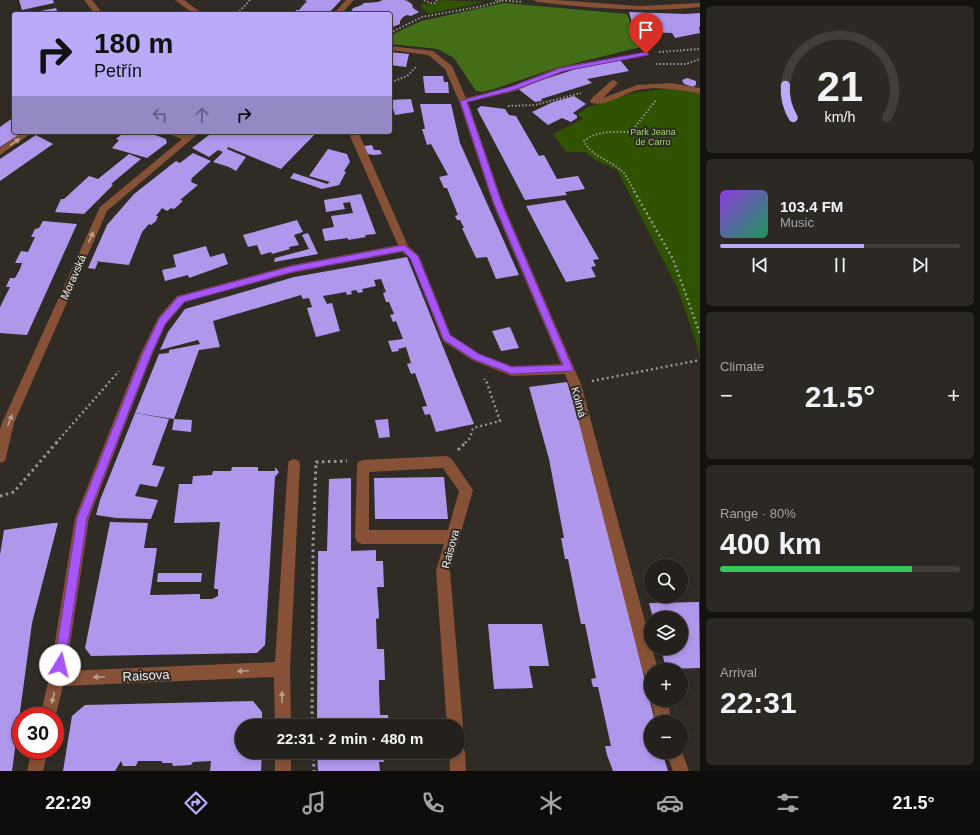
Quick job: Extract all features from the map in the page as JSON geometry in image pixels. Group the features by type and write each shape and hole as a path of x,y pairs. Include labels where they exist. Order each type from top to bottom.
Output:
{"street":[{"path":"88,0 97,12"},
{"path":"179,0 196,12"},
{"path":"339,12 350,0"},
{"path":"537,0 602,7 649,9 700,5"},
{"path":"392,48 430,53"},
{"name":"Kolmá","path":"430,53 449,68 463,101 498,204 575,384 649,663"},
{"path":"463,101 512,88 563,69 646,54"},
{"path":"614,83 594,101 599,102 636,88 671,86 700,91"},
{"path":"0,152 26,134"},
{"name":"Moravská","path":"0,458 8,423 103,209 192,135"},
{"path":"355,136 404,248 414,256 447,338 476,356 512,371 569,369"},
{"path":"50,707 57,679 82,518 146,355 162,322 181,299 292,269 404,248"},
{"name":"Raisova","path":"363,466 446,462 466,490 443,571 454,719"},
{"path":"283,719 282,669 294,465"},
{"path":"363,466 362,537 452,538"},
{"name":"Raisova","path":"57,679 282,669"},
{"path":"35,771 38,759"},
{"path":"283,759 283,771"},
{"path":"457,759 458,771"},
{"path":"677,759 681,771"}],"path":[{"path":"239,12 250,0"},
{"path":"424,0 430,3 435,3 437,0"},
{"path":"392,32 417,19 487,6 501,0"},
{"path":"646,54 676,50 700,49"},
{"path":"392,82 407,76 430,53"},
{"path":"650,66 661,64 686,64 700,59"},
{"path":"538,105 584,92"},
{"path":"663,98 656,100 649,106 646,114 631,132 601,133 589,136 584,141 585,146 592,152 616,165 624,172 673,259 700,334"},
{"path":"0,496 14,492 134,354 146,355"},
{"path":"575,384 700,360"},
{"path":"470,438 473,428 500,421 486,380 480,377"},
{"path":"312,719 313,546 316,462 354,460 363,466"},
{"path":"313,759 314,771"}],"green space":[{"path":"440,0 484,2 429,14 420,6 421,4 434,4"},
{"path":"504,3 627,14 641,47 556,68 482,92 476,91 454,58 437,49 392,44 392,35 421,21"},
{"name":"Park Jeana de Carro","path":"671,88 700,94 700,360 696,342 677,287 617,170 597,161 585,152 566,152 553,134 583,119 577,114 589,107 633,93"}],"building":[{"path":"19,0 53,0 54,3 22,10"},
{"path":"304,0 341,0 330,12 295,12 307,1"},
{"path":"383,0 405,0 412,4 413,8 419,12 411,16 407,15 403,17 400,24 392,27 392,12 351,12 353,8 364,3"},
{"path":"56,8 57,12 41,12"},
{"path":"629,12 685,14 700,13 700,33 675,38 672,33 646,32 647,39 636,38"},
{"path":"392,52 409,54 406,67 392,65"},
{"path":"620,60 629,71 587,79 592,83 541,99 542,101 535,102 517,88 576,69"},
{"path":"423,76 443,76 444,82 448,82 449,93 425,93"},
{"path":"687,78 696,81 696,85 693,87 684,84 682,80"},
{"path":"574,96 586,104 573,113 577,116 577,118 571,122 562,118 548,125 532,112 553,102"},
{"path":"411,99 414,112 395,115 392,100"},
{"path":"420,104 451,104 460,143 519,275 496,279 487,257 476,258 462,228 464,228 460,220 457,220 455,216 458,215 447,188 444,188 439,177 448,175 431,144 427,145 422,129 425,129"},
{"path":"481,106 505,109 509,115 516,116 539,156 544,155 557,179 578,176 585,189 565,192 567,195 525,200 477,109"},
{"path":"12,118 12,134 20,134 0,147 0,127"},
{"path":"122,134 152,134 166,139 167,143 147,158 112,148 119,140 116,139"},
{"path":"210,134 315,134 281,169 228,147 227,149 246,157 236,171 213,162 223,152 218,150 209,157 192,148"},
{"path":"36,135 53,144 0,181 0,159"},
{"path":"372,145 374,150 380,150 382,154 367,154 364,146"},
{"path":"328,149 347,154 350,162 344,171 346,172 339,185 322,189 290,178 294,173 327,184 330,182 309,176"},
{"path":"193,153 211,161 192,178 191,182 198,185 180,200 183,201 174,209 171,208 167,211 162,208 156,216 158,216 156,221 151,225 149,224 142,232 129,265 94,261 98,262 95,269 88,268 107,225 134,194 176,161 180,163"},
{"path":"129,154 141,159 111,184 113,185 84,214 55,212 61,199 64,199 89,176 98,179"},
{"path":"361,194 376,234 365,235 366,237 348,240 348,238 325,241 322,229 334,227 331,216 353,213 350,202 343,203 345,209 326,212 324,200"},
{"path":"565,200 599,259 593,260 596,266 591,267 596,277 566,282 526,206"},
{"path":"297,220 303,232 294,235 299,245 289,247 290,249 272,254 271,252 261,255 257,245 248,247 243,235"},
{"path":"43,221 77,224 27,335 0,333 0,307 10,287 6,287 10,278 15,278 22,263 15,263 21,251 28,252 35,237 31,237 35,229 39,228"},
{"path":"308,233 318,254 274,262 275,258 309,249 302,235"},
{"path":"206,246 210,257 224,253 228,264 189,278 188,275 165,281 162,270 176,267 173,255"},
{"path":"407,257 474,424 436,432 430,414 425,415 422,407 427,406 415,373 411,374 407,364 411,363 406,347 398,349 399,351 392,352 388,341 403,339 396,321 393,322 390,315 394,314 389,302 386,302 383,293 386,292 381,279 374,280 376,286 362,289 363,292 358,293 356,290 351,291 352,294 347,295 346,292 323,296 327,304 332,303 340,331 316,337 307,308 312,307 309,298 303,299 301,295 213,321 220,347 199,350 174,419 135,413 159,354 169,353 169,350 200,344 198,340 160,350 168,332 185,309 294,277"},
{"path":"510,327 519,348 501,351 492,331"},
{"path":"567,382 590,454 644,677 644,707 651,707 653,715 644,715 644,759 664,759 668,771 613,771 607,755 605,746 611,746 598,687 593,687 591,679 596,678 585,624 581,624 568,559 565,559 561,538 564,538 549,459 529,387"},
{"path":"135,413 169,419 152,465 165,467 157,487 140,484 135,496 158,500 151,519 116,518 96,515 100,500"},
{"path":"174,419 192,420 191,432 172,430"},
{"path":"388,419 390,437 379,438 375,420"},
{"path":"232,467 258,467 258,471 275,471 275,467 279,472 275,477 265,645 257,653 91,656 85,648 110,522 148,523 144,548 157,548 150,595 200,594 200,599 212,599 218,596 218,589 215,589 214,587 220,522 174,523 179,484 192,484 193,476 212,475 213,471 231,471"},
{"path":"444,477 448,519 375,519 374,478"},
{"path":"351,478 351,551 376,550 376,561 383,561 384,587 377,587 379,618 376,619 377,649 384,649 385,680 379,680 380,715 388,715 388,719 317,719 318,551 327,551 329,479"},
{"path":"58,523 32,623 21,707 12,707 12,759 14,759 12,771 0,771 0,555 4,530"},
{"path":"158,573 202,573 201,582 157,582"},
{"path":"699,602 700,668 688,668 688,663 665,663 663,655 688,655 688,611 651,611 649,603"},
{"path":"488,624 542,624 549,666 529,666 533,688 494,689"},
{"path":"253,701 262,712 262,719 235,719 235,759 262,759 261,771 210,771 211,761 193,762 191,765 173,766 172,763 162,763 162,761 138,761 136,766 123,766 121,761 115,771 63,771 72,716 85,705"},
{"path":"317,759 384,759 384,762 379,762 380,771 318,771"}],"route":[{"path":"60,665 82,518 146,355 162,322 181,299 292,269 404,248 414,256 447,338 476,356 512,371 569,369 498,204 463,101 512,88 563,69 628,56 646,54"}]}
